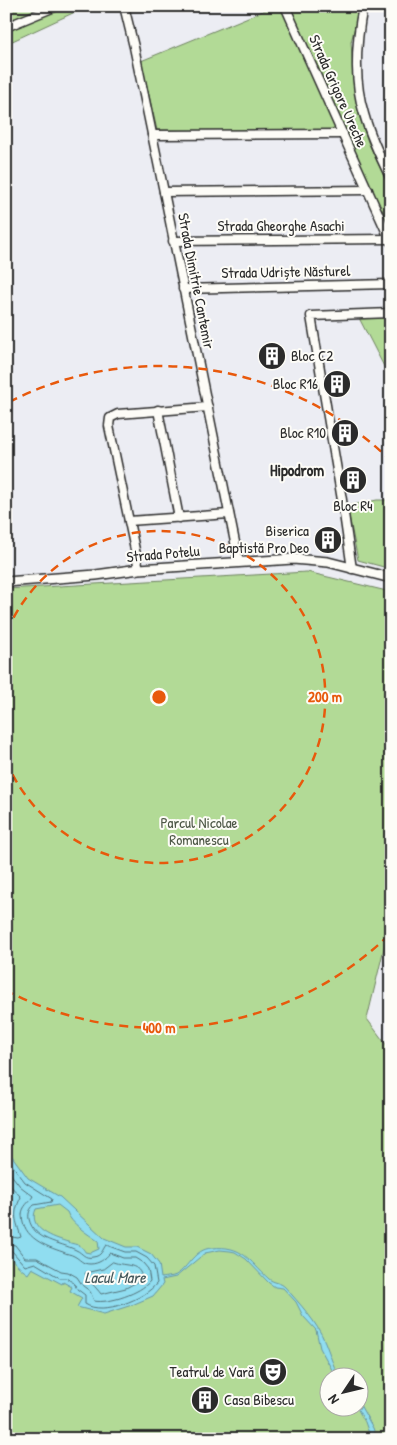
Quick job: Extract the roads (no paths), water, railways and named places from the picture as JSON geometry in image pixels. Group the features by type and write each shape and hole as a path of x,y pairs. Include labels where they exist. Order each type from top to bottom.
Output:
{"main road":[{"name":"Strada Potelu","path":"6,582 139,569 306,559 328,562 391,578"}],"street":[{"path":"6,27 57,6"},
{"name":"Strada Dimitrie Cantemir","path":"124,6 239,562"},
{"name":"Strada Grigore Ureche","path":"285,6 390,241"},
{"path":"364,6 358,30 356,58 358,87 364,115 390,175"},
{"path":"380,6 391,10"},
{"path":"152,135 343,134"},
{"path":"164,192 368,190"},
{"name":"Strada Gheorghe Asachi","path":"173,241 390,241"},
{"name":"Strada Udriște Năsturel","path":"183,289 391,284"},
{"path":"352,569 311,316 391,313"},
{"path":"139,569 109,422 110,418 118,414 208,407"},
{"path":"158,410 179,518"},
{"path":"130,521 229,514"}],"water":[{"name":"Lacul Mare","path":"6,1148 28,1178 60,1197 104,1238 126,1247 137,1247 151,1254 159,1264 161,1278 173,1276 181,1272 196,1255 206,1249 231,1249 244,1255 269,1279 285,1287 307,1313 322,1335 335,1368 331,1368 320,1348 316,1330 303,1316 296,1302 283,1288 275,1287 269,1283 246,1259 235,1252 220,1250 205,1253 176,1277 162,1280 163,1284 153,1296 104,1314 77,1307 82,1298 70,1291 72,1287 63,1282 62,1284 32,1268 28,1274 6,1252","holes":["58,1205 76,1225 98,1241 99,1249 90,1253 85,1252 79,1245 43,1232 35,1222 34,1216 36,1209"]},
{"path":"363,1418 367,1418 377,1439 371,1439"}],"place":[{"name":"Bloc C2","path":"272,356"},
{"name":"Bloc R16","path":"337,384"},
{"name":"Bloc R10","path":"345,433"},
{"name":"Bloc R4","path":"353,480"},
{"name":"Biserica Baptistă Pro Deo","path":"328,540"},
{"name":"Teatrul de Vară","path":"273,1372"},
{"name":"Casa Bibescu","path":"205,1400"}],"district":[{"name":"Hipodrom","path":"297,470"}],"park label":[{"name":"Parcul Nicolae Romanescu","path":"199,832"}]}
